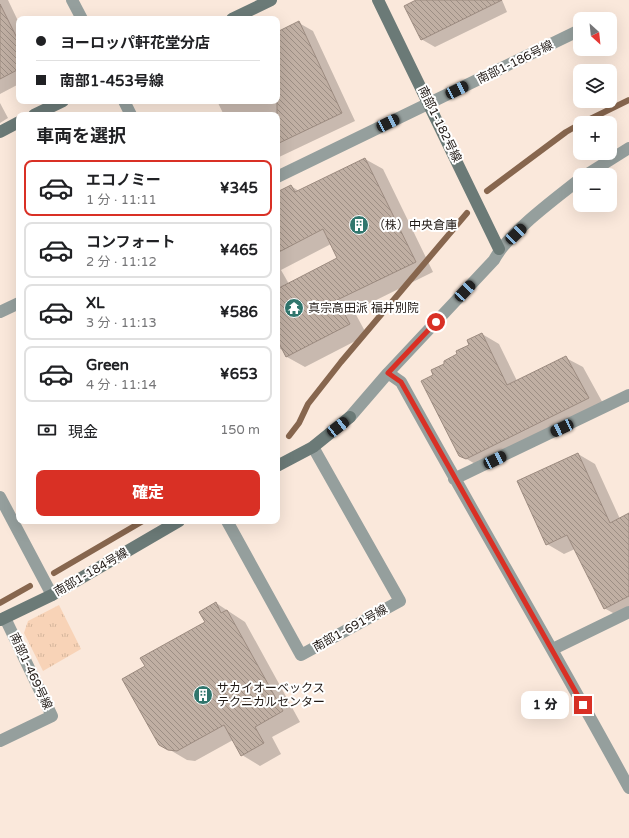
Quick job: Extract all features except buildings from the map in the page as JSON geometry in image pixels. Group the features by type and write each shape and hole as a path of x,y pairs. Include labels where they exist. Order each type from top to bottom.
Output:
{"street":[{"path":"72,0 80,16"},
{"path":"238,16 271,0"},
{"name":"南部1-182号線","path":"378,0 430,103 499,249"},
{"name":"南部1-186号線","path":"280,176 573,33"},
{"path":"40,112 57,104"},
{"path":"0,132 16,124"},
{"path":"597,168 629,148"},
{"path":"280,464 313,447 350,417 388,373 494,260 499,249 540,211 573,185"},
{"path":"0,312 16,304"},
{"path":"388,373 401,382 454,479 553,649 629,788"},
{"path":"454,479 629,396"},
{"name":"南部1-691号線","path":"229,524 301,655 400,601 331,476 313,447"},
{"path":"0,497 52,595"},
{"name":"南部1-184号線","path":"3,619 52,595 175,524"},
{"path":"553,649 629,612"},
{"name":"南部1-469号線","path":"0,741 52,716 3,619"}],"green space":[{"path":"59,605 81,649 43,671 24,633 28,621"}],"waterway":[{"path":"596,116 629,100"},
{"path":"487,191 573,128"},
{"path":"289,436 299,423 308,404 341,362 467,213"},
{"path":"54,573 138,524"},
{"path":"0,603 30,586"}],"place":[{"name":"（株）中央倉庫","path":"359,225"},
{"name":"真宗高田派 福井別院","path":"294,308"},
{"name":"サカイオーベックス テクニカルセンター","path":"203,695"}],"route":[{"path":"436,322 388,373 401,382 454,479 553,649 583,705"}]}
